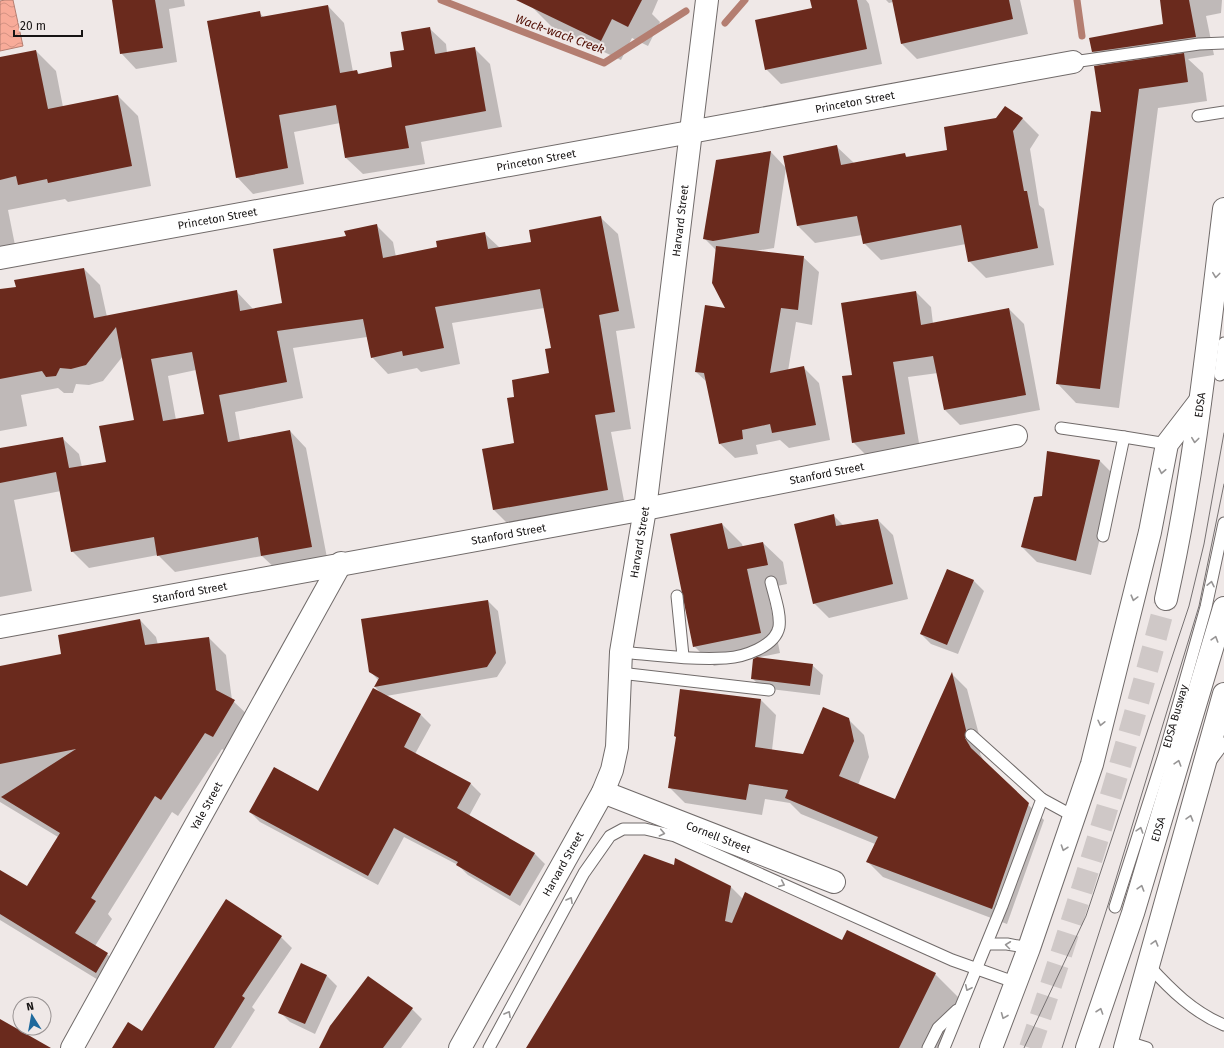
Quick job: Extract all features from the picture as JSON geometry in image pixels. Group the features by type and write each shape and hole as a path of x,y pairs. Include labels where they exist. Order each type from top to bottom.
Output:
{"main road":[{"name":"Harvard Street","path":"460,1048 603,792 612,770 617,747 621,652 645,509 707,0"},
{"name":"Princeton Street","path":"0,258 1073,62"},
{"name":"EDSA","path":"1166,599 1180,536 1194,450 1224,209"},
{"path":"991,1048 1029,948 1092,764 1111,683 1136,592 1167,444 1200,401"},
{"name":"Stanford Street","path":"0,627 341,563 645,509 1016,436"},
{"name":"Yale Street","path":"72,1048 341,563"},
{"name":"EDSA","path":"1087,1048 1133,913 1224,608"},
{"path":"1133,1046 1149,966 1224,694"},
{"name":"Cornell Street","path":"603,792 834,882"}],"lane":[{"path":"1073,62 1199,44 1224,43"},
{"path":"1198,116 1224,112"},
{"path":"1220,374 1224,342"},
{"path":"1061,428 1167,444"},
{"path":"1103,536 1124,437"},
{"name":"EDSA Busway","path":"1115,907 1166,748 1206,607 1224,523"},
{"path":"621,652 726,658 747,653 768,642 779,627 771,582"},
{"path":"677,596 683,656"},
{"path":"620,673 769,690"},
{"path":"971,735 1042,799 1074,817"},
{"path":"1204,771 1224,743"},
{"path":"944,1048 959,1008 987,944 998,905 1042,799"},
{"path":"489,1048 584,874 610,836 623,829 645,829 675,836 952,960 1016,983"},
{"path":"987,944 1007,944 1029,948"},
{"path":"1149,966 1173,991 1198,1012 1224,1025"},
{"path":"928,1048 938,1028 959,1008"}],"water":[{"path":"13,0 23,46 0,51 0,1"}],"building":[{"path":"112,0 155,0 163,48 120,54"},
{"path":"516,0 642,0 628,27 612,19 601,41"},
{"path":"810,0 857,0 867,49 765,70 755,20 812,8"},
{"path":"892,0 1009,0 1013,19 901,44"},
{"path":"1160,0 1189,0 1196,37 1092,52 1089,38 1163,24"},
{"path":"328,5 340,73 357,70 358,74 392,67 390,52 404,50 401,32 430,27 435,54 475,47 486,111 405,126 409,148 345,158 336,105 279,115 288,168 236,178 207,21 260,11 261,17"},
{"path":"36,50 48,109 118,95 132,166 48,183 47,179 18,185 16,176 0,180 0,57"},
{"path":"1184,53 1188,82 1139,89 1100,389 1056,384 1091,111 1101,112 1094,66"},
{"path":"1005,106 1023,118 1013,131 1024,191 1027,191 1038,248 968,262 961,225 863,244 857,216 797,226 783,156 837,145 841,165 905,153 906,157 947,150 944,127 996,118"},
{"path":"771,151 759,233 713,241 703,239 716,160"},
{"path":"601,216 619,311 599,315 615,412 595,415 608,490 493,510 482,449 514,443 507,398 514,397 512,380 549,373 545,349 551,348 540,289 435,307 444,348 403,356 402,351 371,358 363,319 277,331 287,382 219,395 228,442 290,430 312,547 261,556 258,537 157,556 154,537 71,552 56,472 0,483 0,448 63,437 69,468 106,462 99,426 134,420 116,327 86,365 71,369 60,368 56,376 46,377 42,371 0,379 0,289 16,287 14,280 84,268 94,318 237,290 240,311 282,303 273,249 346,236 344,231 377,224 383,258 437,247 436,241 485,232 488,249 531,242 529,230","holes":["192,352 204,414 163,421 151,359"]},
{"path":"716,246 804,256 798,310 781,308 770,373 804,366 816,425 772,433 770,424 742,430 743,439 719,444 704,373 695,372 705,305 725,308 712,283"},
{"path":"916,291 921,325 1009,308 1026,395 944,410 933,356 893,362 905,434 852,443 842,376 852,375 841,303"},
{"path":"1047,451 1100,460 1076,561 1021,547 1034,497 1042,496"},
{"path":"834,514 836,526 878,519 893,584 813,604 794,524"},
{"path":"722,523 728,549 763,542 768,565 747,569 761,633 693,647 670,534"},
{"path":"947,569 974,580 947,645 920,634"},
{"path":"488,600 496,653 487,667 374,687 379,678 369,672 361,619"},
{"path":"140,619 145,645 209,637 216,690 235,700 213,737 205,733 161,800 155,796 91,898 96,901 75,933 108,953 96,973 0,914 0,870 27,886 60,833 1,797 76,749 0,764 0,666 61,654 58,635"},
{"path":"757,657 813,664 810,686 751,679 753,659"},
{"path":"952,672 966,730 965,738 971,748 1029,803 992,909 866,862 878,837 785,798 788,790 749,784 746,800 668,788 676,737 674,736 680,689 761,699 755,747 803,754 823,707 849,718 854,741 839,776 895,799"},
{"path":"373,688 421,714 404,747 471,783 457,808 535,853 510,896 456,865 458,862 394,828 368,876 249,812 274,767 318,791"},
{"path":"644,854 674,865 675,858 731,886 725,921 732,923 745,892 842,940 847,930 936,973 899,1048 526,1048"},
{"path":"226,899 282,936 242,996 245,998 214,1048 112,1048 128,1022 142,1031"},
{"path":"301,963 327,975 305,1024 278,1013"},
{"path":"368,976 413,1008 383,1048 319,1048 330,1026"},
{"path":"0,1019 12,1026 12,1036 30,1036 51,1048 0,1048"}],"waterway":[{"name":"Wack-wack Creek","path":"441,0 604,63 686,11"},
{"name":"Wack-wack Creek","path":"725,23 745,0"},
{"name":"Wack-wack Creek","path":"1077,0 1082,36"}],"tunnel":[{"path":"1030,1048 1102,825 1166,599"}],"tram line":[{"path":"1024,1048 1086,916 1189,606 1204,544 1224,433"},
{"path":"1062,1048 1108,905 1199,606 1224,484"}]}
